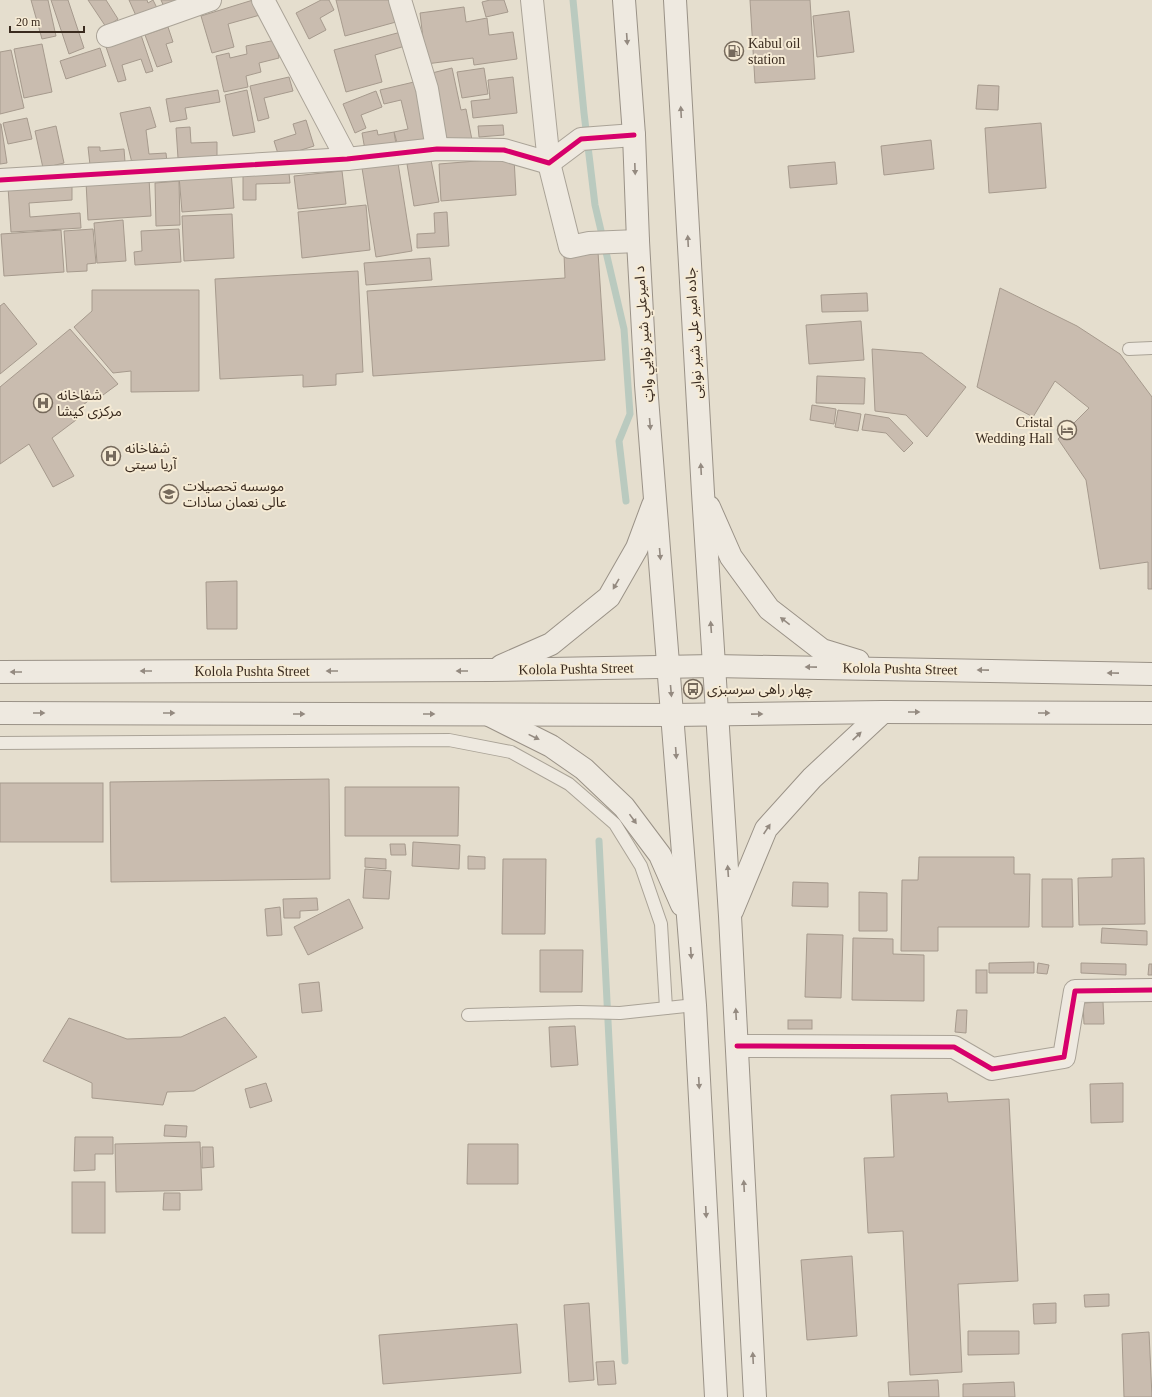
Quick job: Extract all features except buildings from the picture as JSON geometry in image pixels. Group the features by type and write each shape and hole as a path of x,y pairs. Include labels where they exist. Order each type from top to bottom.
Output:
{"main road":[{"path":"108,36 210,0"},
{"path":"263,0 347,159"},
{"path":"400,0 427,89 437,149"},
{"path":"532,0 549,163 579,245 638,242"},
{"name":"د امیرعلي شیر نوايي واټ","path":"624,0 634,135 646,385 695,1005 716,1397"},
{"name":"جاده امیر علی شیر نوایی","path":"674,0 730,916 754,1397"},
{"path":"549,163 581,139 634,135"},
{"path":"0,180 347,159 437,149 504,150 549,163"},
{"path":"703,493 731,557 769,609 822,650 882,668"},
{"path":"490,670 551,644 609,597 637,548 656,498"},
{"name":"Kolola Pushta Street","path":"0,672 490,670 714,666 1152,674"},
{"path":"730,916 766,829 812,778 883,712"},
{"path":"0,713 673,715 883,712 1152,714"},
{"path":"486,714 551,746 584,769 624,807 660,856 689,919"},
{"path":"737,1046 954,1047 992,1069 1064,1057 1075,991 1152,990"}],"lane":[{"path":"1129,349 1152,348"},
{"path":"0,743 449,740 511,752 569,784 598,809 615,824 641,866 661,924 666,1008"},
{"path":"468,1015 620,1012 695,1005"}],"waterway":[{"path":"573,0 595,205 624,329 630,414 619,441 626,501"},
{"path":"599,841 625,1361"}],"cycle path":[{"path":"0,180 347,159 437,149 504,150 549,163 581,139 634,135"},
{"path":"737,1046 954,1047 992,1069 1064,1057 1075,991 1152,990"}],"place":[{"name":"Kabul oil station","path":"734,51"},
{"name":"شفاخانه مرکزی کیشا","path":"43,403"},
{"name":"Cristal Wedding Hall","path":"1067,430"},
{"name":"شفاخانه آریا سیتی","path":"111,456"},
{"name":"موسسه تحصیلات عالی نعمان سادات","path":"169,494"},
{"name":"چهار راهی سرسبزی","path":"693,689"}]}
